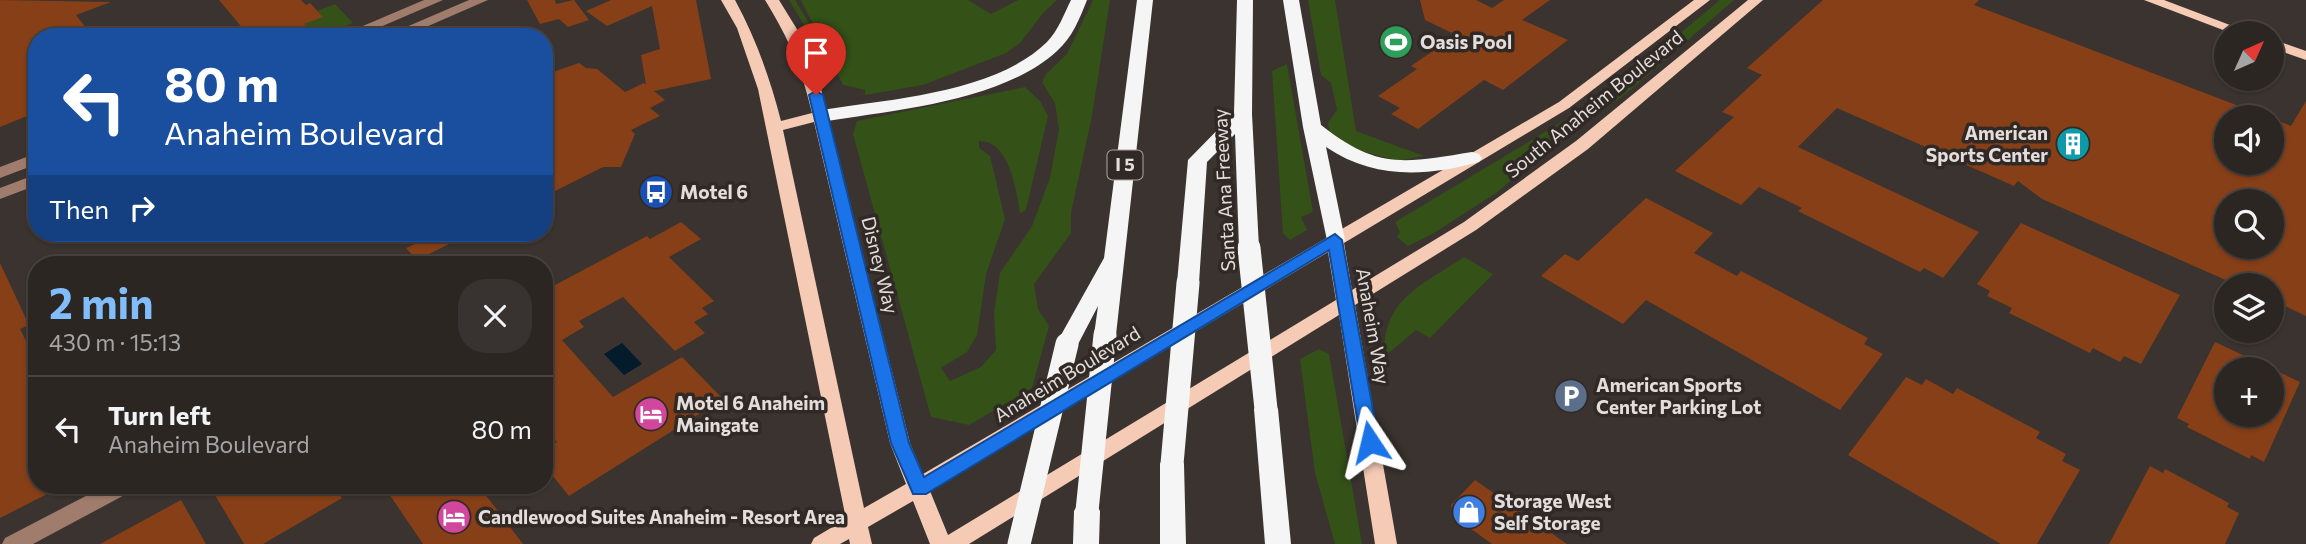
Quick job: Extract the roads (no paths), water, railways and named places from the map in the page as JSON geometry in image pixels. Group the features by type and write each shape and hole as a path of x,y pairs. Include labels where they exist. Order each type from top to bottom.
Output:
{"highway":[{"path":"821,116 971,87 1008,75 1051,49 1079,0"},
{"name":"I 5","path":"1086,544 1105,335 1145,0"},
{"name":"Santa Ana Freeway","path":"1245,0 1243,114 1249,248 1278,544"},
{"path":"1290,0 1311,127 1335,240"},
{"path":"1173,544 1172,464 1198,160 1243,114"},
{"path":"1311,127 1351,158 1371,165 1411,168 1472,158"},
{"path":"1019,544 1066,344 1115,253"}],"main road":[{"path":"728,0 746,29 759,63 798,248 813,301 859,534"},
{"name":"Disney Way","path":"772,0 796,39 809,69 900,443 941,544"},
{"name":"South Anaheim Boulevard","path":"1335,240 1564,105 1703,0"},
{"name":"South Anaheim Boulevard","path":"1347,302 1470,226 1529,185 1756,0"},
{"path":"2151,0 2214,22"},
{"path":"2284,47 2306,55"},
{"path":"774,127 821,116"},
{"name":"Anaheim Way","path":"1335,240 1386,544"},
{"name":"Anaheim Boulevard","path":"821,544 859,534 920,489 1335,240"},
{"path":"951,544 1347,302"}],"street":[{"path":"366,28 436,0"},
{"path":"412,28 481,0"},
{"path":"0,173 28,162"},
{"path":"0,194 28,183"},
{"path":"13,544 108,494"}],"water":[{"path":"622,343 642,364 624,375 604,354"}],"place":[{"name":"Oasis Pool","path":"1396,42"},
{"name":"American Sports Center","path":"2073,144"},
{"name":"Motel 6","path":"656,192"},
{"name":"American Sports Center Parking Lot","path":"1571,396"},
{"name":"Motel 6 Anaheim Maingate","path":"651,414"},
{"name":"Storage West Self Storage","path":"1469,512"},
{"name":"Candlewood Suites Anaheim - Resort Area","path":"454,517"}]}
